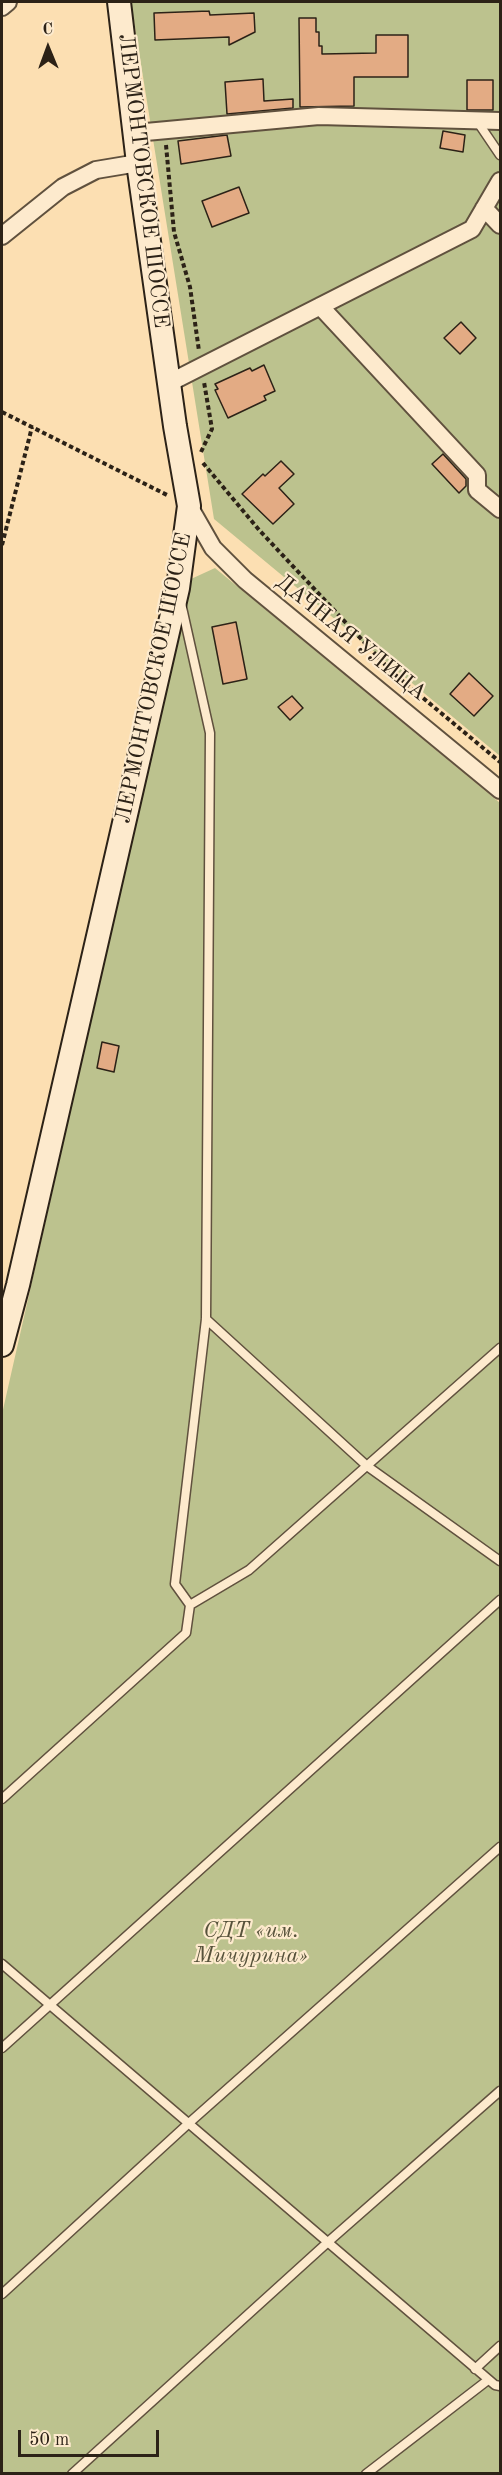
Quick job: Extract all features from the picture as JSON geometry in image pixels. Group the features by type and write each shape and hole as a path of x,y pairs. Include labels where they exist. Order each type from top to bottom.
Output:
{"street":[{"path":"2,7 8,2"},
{"name":"ЛЕРМОНТОВСКОЕ ШОССЕ","path":"2,1345 21,1273 178,588 189,506 138,163 119,2"},
{"path":"135,133 319,116 501,121"},
{"path":"2,236 63,187 96,170 138,163"},
{"path":"170,383 472,228 501,181"},
{"path":"484,208 501,225"},
{"path":"320,306 477,475 477,490 501,509"},
{"name":"ДАЧНАЯ УЛИЦА","path":"189,506 213,548 245,580 501,790"}],"lane":[{"path":"477,120 501,155"},
{"path":"2,1799 186,1633 190,1605 175,1584 206,1319 210,733 178,588"},
{"path":"206,1319 367,1466 501,1561"},
{"path":"190,1605 249,1570 501,1348"},
{"path":"2,2048 501,1600"},
{"path":"2,2294 189,2123 501,1846"},
{"path":"2,1964 488,2380 501,2386"},
{"path":"72,2474 328,2242 501,2091"},
{"path":"475,2368 501,2346"},
{"path":"366,2474 488,2380"}],"path":[{"path":"165,129 174,232 190,287 212,429 199,455 208,471 284,558 393,673 501,762"},
{"path":"2,411 189,506"},
{"path":"2,544 32,427"}],"green space":[{"path":"131,2 500,2 500,756 214,519"},
{"name":"СДТ «им. Мичурина»","path":"215,568 500,803 500,2473 2,2474 2,1414 191,579"}],"building":[{"path":"209,11 210,15 254,13 255,32 229,45 229,37 155,40 154,13"},
{"path":"299,18 316,18 316,32 319,32 319,46 322,46 322,54 376,53 376,35 408,35 408,77 354,77 354,106 300,107"},
{"path":"263,79 264,101 293,99 293,108 227,114 225,82"},
{"path":"467,80 493,80 493,110 467,110"},
{"path":"443,131 465,135 463,152 440,148"},
{"path":"227,135 231,156 181,164 178,141"},
{"path":"239,187 249,213 212,227 202,201"},
{"path":"461,322 476,338 460,354 444,338"},
{"path":"264,365 275,391 264,396 266,400 228,418 215,390 218,389 215,384 250,368 252,371"},
{"path":"443,454 466,479 466,486 459,493 432,464"},
{"path":"281,461 294,474 279,488 294,504 273,524 242,494"},
{"path":"236,622 247,679 223,684 212,627"},
{"path":"469,673 493,696 474,716 450,694"},
{"path":"292,696 303,708 290,720 278,707"},
{"path":"102,1042 119,1046 114,1072 97,1068"}]}
